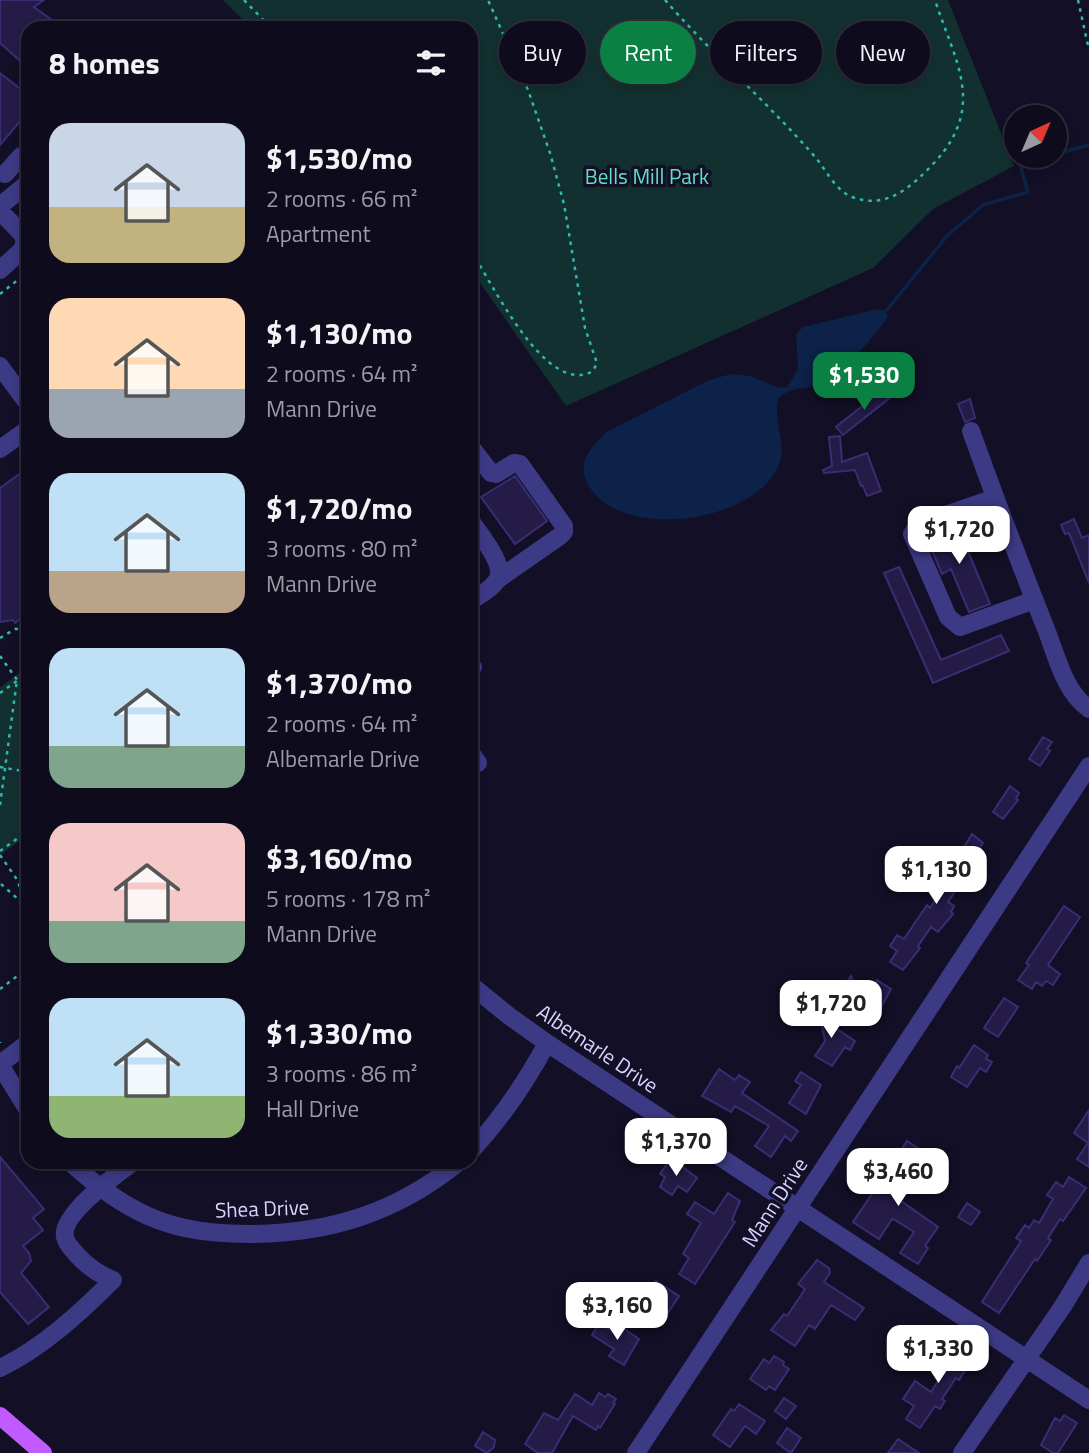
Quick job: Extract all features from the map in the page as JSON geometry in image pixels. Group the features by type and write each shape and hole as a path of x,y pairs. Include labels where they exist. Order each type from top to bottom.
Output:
{"main road":[{"path":"0,1416 43,1453"}],"street":[{"path":"5,174 21,157"},
{"path":"21,189 0,208 21,233"},
{"path":"0,270 21,251"},
{"path":"0,366 21,394"},
{"path":"971,431 1034,600 1072,691 1089,709"},
{"path":"0,449 21,434"},
{"path":"478,456 491,473 496,474 514,463 520,464 564,526 560,536 478,596"},
{"path":"995,498 919,524 912,534 948,617 954,624 960,626 1034,600"},
{"path":"478,532 496,559 498,580"},
{"name":"Mann Drive","path":"636,1453 1089,766"},
{"name":"Albemarle Drive","path":"478,991 547,1043 1089,1400"},
{"path":"478,1143 513,1100 547,1043"},
{"path":"21,1049 0,1064 21,1098"},
{"name":"Shea Drive","path":"78,1169 102,1189 150,1217 180,1227 230,1235 318,1230 355,1220 392,1205 430,1184 450,1169"},
{"path":"0,1368 16,1361 69,1320 113,1280 85,1264 64,1237 65,1228 72,1216 90,1196 125,1169"},
{"path":"962,1453 1063,1307 1089,1264"}],"path":[{"path":"244,0 264,21"},
{"path":"478,262 525,338 549,365 573,376 589,374 595,369 597,363 585,328 564,204 552,161 528,90 488,0"},
{"path":"665,0 803,144 841,190 851,197 875,201 891,199 902,193 941,155 958,125 963,104 961,76 935,0"},
{"path":"1078,0 1089,50"},
{"path":"0,294 21,278"},
{"path":"0,638 15,629 21,630"},
{"path":"0,656 21,684"},
{"path":"0,693 21,678"},
{"path":"0,805 18,680"},
{"path":"0,767 21,771"},
{"path":"21,836 0,853 18,881 21,892"},
{"path":"1,884 12,896 21,900"},
{"path":"0,989 21,973"}],"green space":[{"name":"Bells Mill Park","path":"223,0 948,0 1004,141 1004,168 1010,168 933,209 873,268 566,406 478,280 478,21 244,21"},
{"path":"21,672 21,840 0,855 0,687"}],"water":[{"path":"877,309 886,311 888,317 849,363 824,383 795,389 779,398 777,415 782,449 778,467 764,486 742,502 714,513 654,519 626,513 603,502 587,483 584,462 606,432 709,380 731,374 750,376 779,388 787,387 798,369 796,334 803,327"}],"building":[{"path":"0,0 44,0 34,7 53,21 21,21 21,62 0,43"},
{"path":"0,73 21,90 21,120 0,145"},
{"path":"885,388 891,397 843,435 836,427"},
{"path":"970,399 975,418 965,422 958,404"},
{"path":"840,436 842,462 867,453 881,491 867,496 855,470 824,473 823,470 832,466 829,437"},
{"path":"21,473 21,618 15,623 13,620 0,622 0,488"},
{"path":"515,476 547,521 515,544 481,497"},
{"path":"1074,519 1082,538 1089,535 1089,583 1069,533 1065,534 1061,525"},
{"path":"957,525 990,604 969,612 951,569 942,574 928,541 938,537 937,533"},
{"path":"899,567 941,660 1001,635 1009,651 933,683 884,573"},
{"path":"1043,737 1052,742 1047,749 1050,751 1040,766 1029,759"},
{"path":"1010,786 1019,793 1016,798 1018,800 1003,819 993,812"},
{"path":"972,834 983,843 971,860 975,862 948,902 954,906 951,912 953,914 938,932 931,927 918,946 920,948 903,970 890,962 897,951 890,946 897,935 904,939 927,905 930,908 945,884 941,881 948,871 941,866 948,857 955,862"},
{"path":"1064,906 1080,917 1048,965 1060,974 1053,985 1046,981 1042,986 1036,982 1032,989 1018,980 1029,965 1026,963"},
{"path":"851,976 859,996 865,986 871,989 877,980 891,989 877,1015 874,1014 870,1021 835,999"},
{"path":"1004,998 1018,1007 998,1037 984,1028"},
{"path":"817,1007 826,1014 822,1019 855,1041 850,1050 845,1047 832,1066 815,1056 825,1041 821,1021 819,1023 809,1017"},
{"path":"974,1045 988,1055 986,1059 992,1062 986,1072 980,1068 967,1087 951,1077"},
{"path":"719,1069 735,1080 739,1075 750,1082 742,1093 798,1131 791,1141 785,1136 771,1157 755,1146 769,1126 735,1106 731,1112 702,1096"},
{"path":"801,1072 821,1085 806,1114 789,1103 801,1085 795,1081"},
{"path":"1089,1110 1089,1167 1077,1159 1088,1143 1074,1133"},
{"path":"907,1141 924,1152 894,1196 938,1227 925,1246 928,1248 918,1264 900,1253 914,1232 892,1219 879,1239 853,1222 901,1157 898,1155"},
{"path":"0,1157 44,1209 33,1218 43,1230 23,1246 31,1261 21,1273 49,1307 28,1324 0,1292"},
{"path":"671,1158 697,1178 687,1192 678,1186 672,1195 660,1187 665,1177 660,1174"},
{"path":"1069,1177 1086,1188 1063,1221 1060,1219 1048,1238 1051,1240 999,1313 982,1302 1021,1241 1016,1238 1025,1225 1029,1228 1034,1220 1039,1223 1053,1199 1047,1195 1056,1182 1063,1187"},
{"path":"728,1193 740,1201 732,1220 735,1222 695,1284 679,1274 689,1258 683,1254 701,1223 687,1214 695,1202 714,1214"},
{"path":"967,1203 980,1212 971,1225 958,1217"},
{"path":"817,1260 829,1268 830,1273 824,1282 864,1308 855,1320 831,1305 815,1329 809,1325 795,1346 771,1330 784,1314 787,1316 805,1289 798,1284"},
{"path":"656,1281 679,1296 660,1325 642,1314 654,1292 650,1290"},
{"path":"599,1323 617,1334 621,1327 639,1339 624,1365 609,1356 614,1349 592,1335"},
{"path":"960,1343 976,1353 959,1380 956,1378 942,1399 945,1401 940,1409 935,1406 920,1428 906,1419 914,1406 903,1399 915,1381 931,1392 945,1370 939,1364 949,1347 956,1351"},
{"path":"774,1356 789,1369 775,1390 769,1386 766,1390 750,1379 764,1359 769,1363"},
{"path":"599,1393 616,1399 600,1428 598,1426 596,1430 573,1416 552,1453 538,1453 525,1444 544,1413 558,1420 575,1394 592,1405"},
{"path":"784,1398 796,1406 786,1419 775,1411"},
{"path":"739,1404 765,1421 756,1434 745,1426 730,1447 713,1435 731,1409 734,1411"},
{"path":"1064,1415 1077,1423 1058,1453 1053,1453 1041,1445 1055,1418 1060,1421"},
{"path":"787,1428 801,1438 791,1453 777,1443"},
{"path":"483,1432 495,1440 494,1447 487,1453 475,1446"},
{"path":"898,1439 919,1453 888,1453"}],"waterway":[{"path":"1068,151 1089,145"},
{"path":"886,311 947,236 983,205 1028,192 1021,168"}]}
